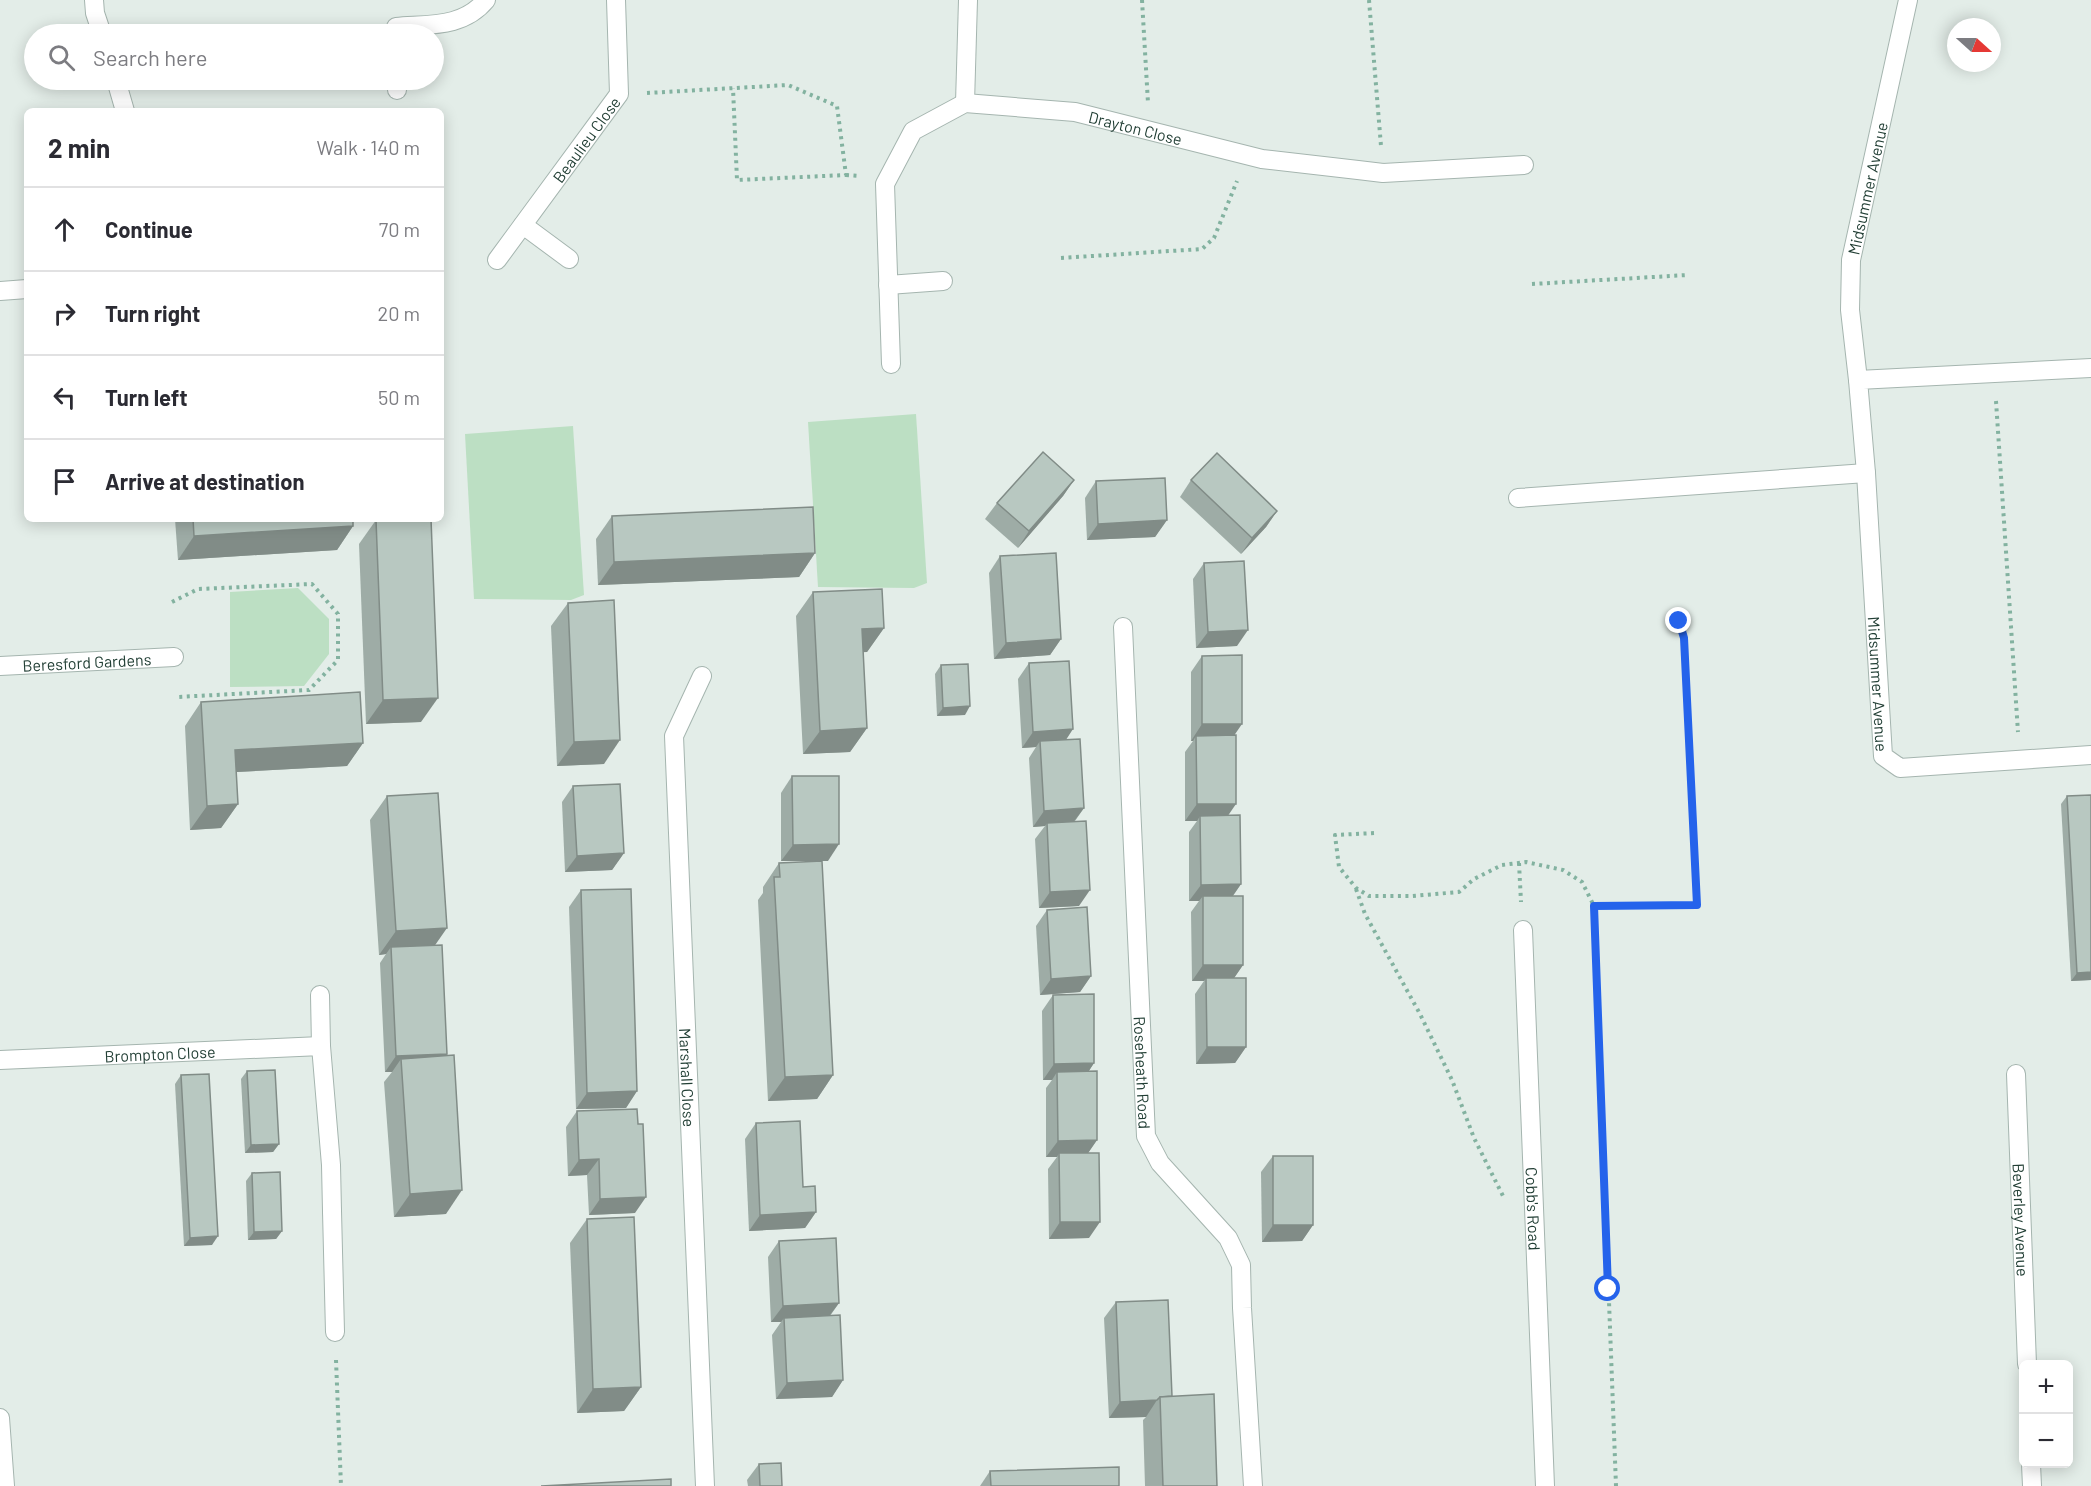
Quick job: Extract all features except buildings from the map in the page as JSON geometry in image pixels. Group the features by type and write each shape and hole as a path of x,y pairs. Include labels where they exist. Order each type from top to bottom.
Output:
{"street":[{"path":"94,0 99,24"},
{"path":"431,24 454,22 472,13 486,0"},
{"name":"Beaulieu Close","path":"497,260 619,94 616,0"},
{"path":"891,364 885,184 913,131 965,103 968,0"},
{"name":"Midsummer Avenue","path":"1908,0 1851,260 1850,310 1866,473 1883,756 1900,768 2091,755"},
{"path":"119,90 124,108"},
{"name":"Drayton Close","path":"965,103 1075,112 1262,159 1383,173 1524,165"},
{"path":"523,225 569,259"},
{"path":"888,285 943,281"},
{"path":"0,291 24,289"},
{"path":"1858,380 2091,368"},
{"path":"1518,498 1866,473"},
{"name":"Roseheath Road","path":"1123,627 1146,1136 1160,1163 1228,1238 1241,1265 1252,1486"},
{"name":"Beresford Gardens","path":"0,666 174,657"},
{"name":"Marshall Close","path":"702,676 674,736 705,1486"},
{"name":"Cobb's Road","path":"1522,930 1545,1486"},
{"path":"320,995 321,1046 331,1165 335,1332"},
{"name":"Brompton Close","path":"0,1060 321,1046"},
{"name":"Beverley Avenue","path":"2016,1074 2027,1360"},
{"path":"0,1418 4,1486"},
{"path":"2031,1468 2032,1486"}],"path":[{"path":"1142,0 1149,131"},
{"path":"1369,0 1383,173"},
{"path":"619,94 788,85 837,106 846,174 737,180 733,88"},
{"path":"1061,258 1202,249 1215,238 1247,155"},
{"path":"1532,284 1688,275"},
{"path":"1994,373 2020,759"},
{"path":"172,602 198,589 312,584 338,614 338,660 309,690 177,697"},
{"path":"1594,906 1697,905 1684,638 1679,621"},
{"path":"1374,833 1335,835 1339,867 1356,888 1369,896 1412,896 1459,891 1474,879 1502,865 1526,862 1563,870 1582,882 1594,906 1616,1486"},
{"path":"1519,863 1522,930"},
{"path":"1356,888 1365,914 1420,1014 1452,1080 1474,1138 1505,1200"},
{"path":"335,1332 342,1486"}],"green space":[{"path":"916,414 927,583 914,588 818,587 808,422"},
{"path":"573,426 584,595 571,600 474,599 465,434"},
{"path":"298,588 329,619 329,654 304,686 230,687 230,592"}],"route":[{"path":"1608,1289 1594,906 1697,905 1684,638 1679,621"}]}
